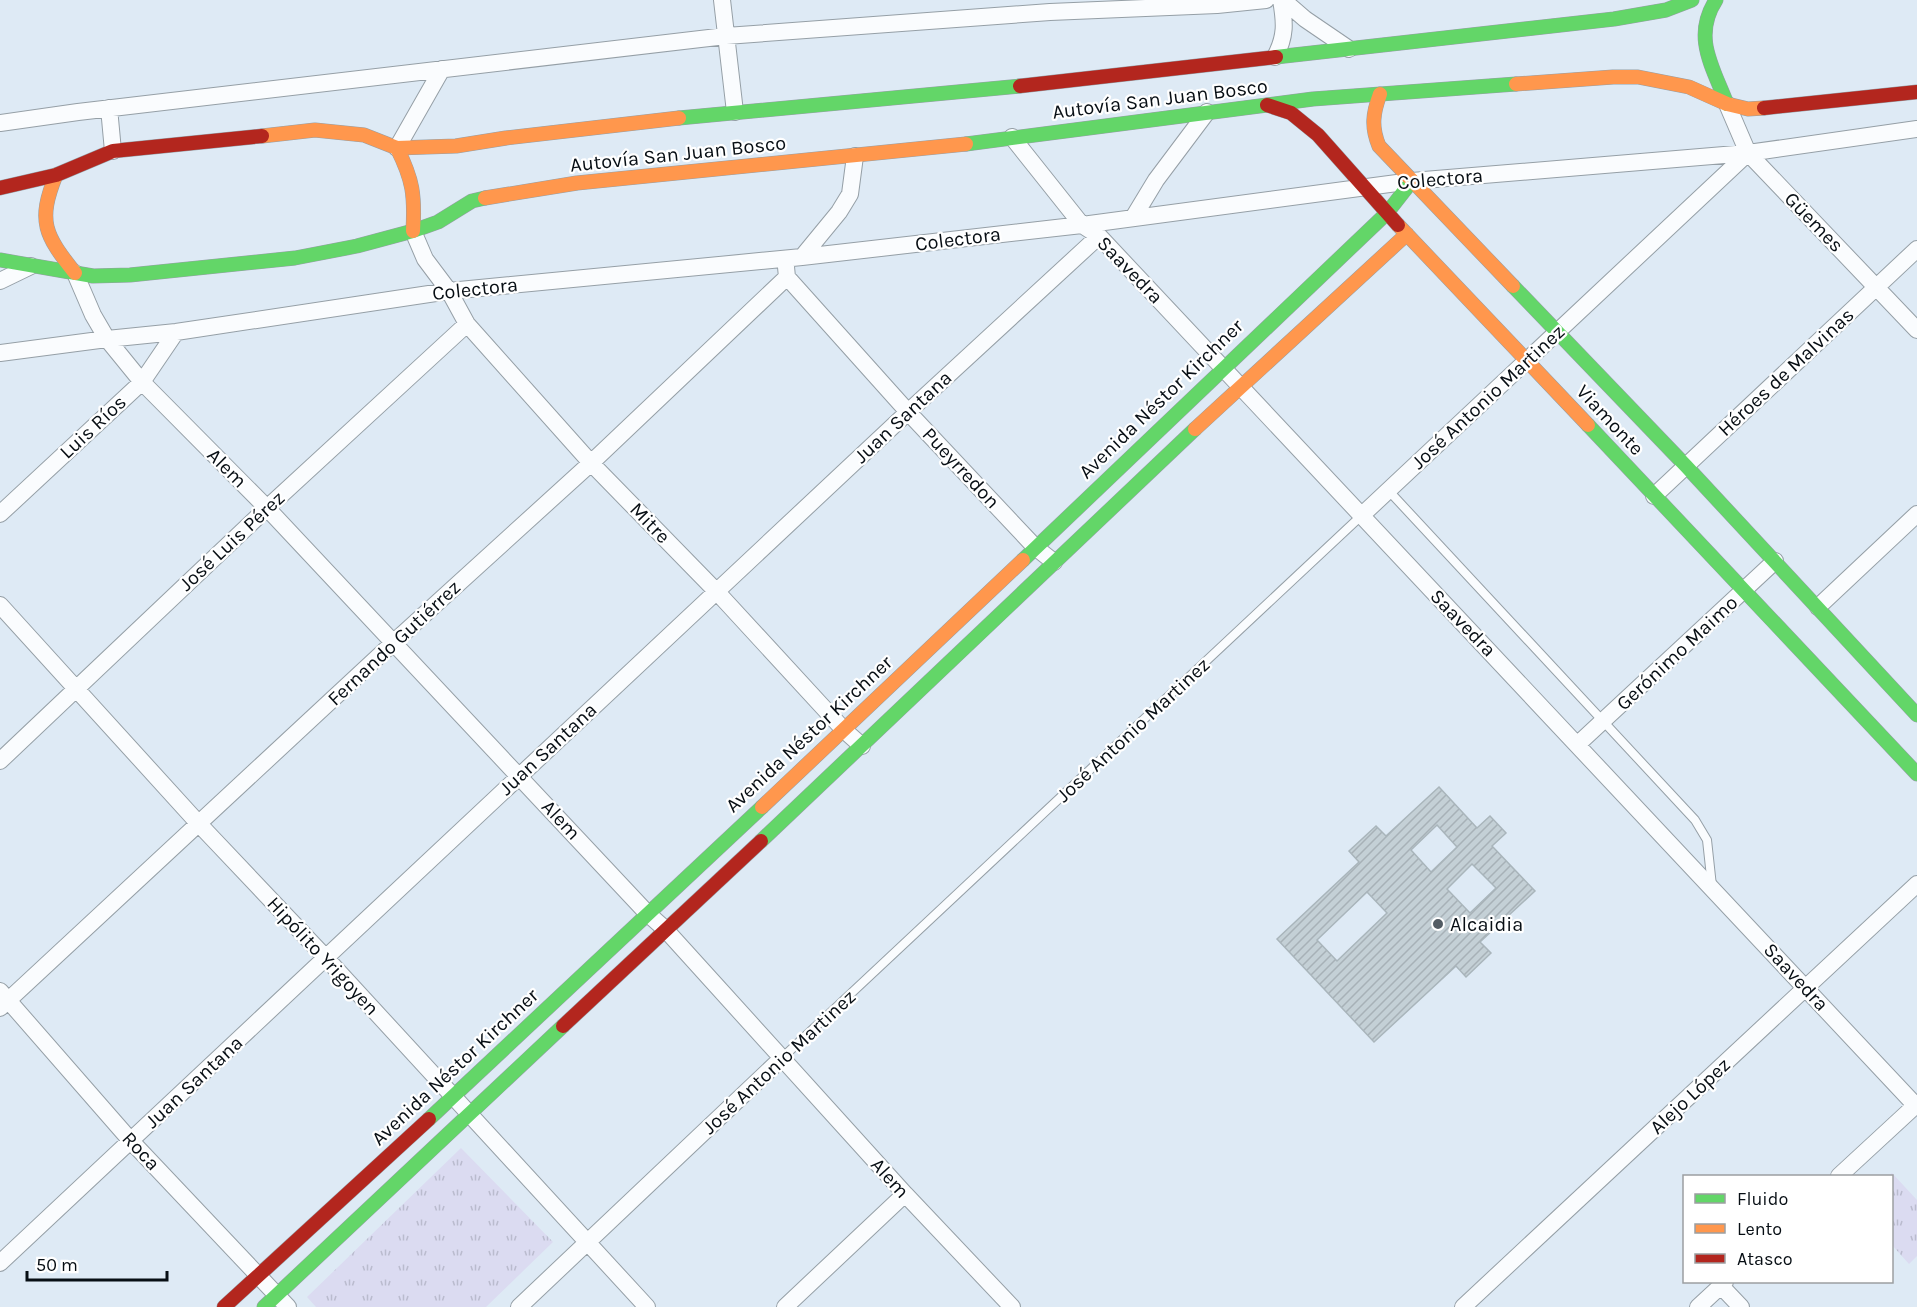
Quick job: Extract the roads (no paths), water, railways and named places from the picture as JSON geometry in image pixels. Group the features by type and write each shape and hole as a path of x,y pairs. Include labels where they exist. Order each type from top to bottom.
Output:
{"street":[{"path":"722,0 735,112"},
{"path":"0,123 109,108 726,36 1038,13 1217,5 1266,0"},
{"path":"1282,0 1305,20 1350,49"},
{"path":"1275,57 1283,39 1285,24 1282,0"},
{"name":"Autovía San Juan Bosco","path":"0,188 56,175 113,151 315,129 364,135 397,148 456,146 506,138 735,112 981,90 1614,19 1666,10 1692,0"},
{"path":"1716,0 1708,12 1704,31 1707,47 1727,104"},
{"path":"413,231 415,201 408,170 397,148 442,69"},
{"name":"Autovía San Juan Bosco","path":"0,260 93,276 130,275 295,258 357,246 413,231 438,222 472,201 502,194 577,183 930,149 1313,99 1613,77 1638,77 1689,87 1727,104 1748,109 1917,92"},
{"name":"Viamonte","path":"1380,94 1372,118 1373,131 1379,146 1686,466 1917,715"},
{"name":"Güemes","path":"1727,104 1748,153 1917,330"},
{"name":"Viamonte","path":"1267,105 1291,113 1318,135 1387,213 1917,774"},
{"path":"109,108 113,151"},
{"path":"1133,218 1156,180 1207,112"},
{"name":"Colectora","path":"0,353 176,332 449,291 802,257 1082,225 1412,181 1748,153 1917,129"},
{"name":"Saavedra","path":"1012,137 1082,225 1099,236 1360,516 1917,1105"},
{"name":"José Antonio Martinez","path":"1360,516 1748,153"},
{"path":"802,257 850,195 855,156"},
{"path":"56,175 48,194 45,227 50,241 75,273"},
{"name":"Avenida Néstor Kirchner","path":"224,1307 453,1097 844,730 1387,213 1412,181"},
{"name":"Mitre","path":"413,231 425,258 449,291 467,324 591,463 717,592 844,730 862,746"},
{"path":"276,1303 665,929 862,746 1240,386 1407,234"},
{"name":"Juan Santana","path":"0,1263 908,412 1099,236"},
{"name":"Héroes de Malvinas","path":"1654,496 1917,249"},
{"path":"784,258 787,278"},
{"path":"0,281 31,266"},
{"name":"Alem","path":"75,273 93,315 107,339 142,382 267,508 647,913 665,929 905,1194 1012,1307"},
{"name":"Pueyrredon","path":"787,278 908,412 1035,547 1054,562"},
{"name":"Fernando Gutiérrez","path":"3,1000 199,824 591,463 787,278"},
{"name":"José Luis Pérez","path":"0,761 267,508 467,324"},
{"name":"Luis Ríos","path":"0,514 142,382 176,332"},
{"path":"1818,607 1917,514"},
{"name":"Gerónimo Maimo","path":"1578,744 1775,561"},
{"name":"Hipólito Yrigoyen","path":"0,605 199,824 325,957 647,1307"},
{"name":"Alejo López","path":"1463,1307 1917,884"},
{"name":"Roca","path":"3,1000 131,1141 258,1275 276,1303"},
{"name":"José Antonio Martinez","path":"519,1307 782,1058"},
{"path":"1840,1175 1917,1105"},
{"path":"785,1307 905,1194"},
{"path":"1698,1307 1723,1284 1741,1307"}],"lane":[{"path":"1388,490 1695,820 1707,840 1712,887"},
{"name":"José Antonio Martinez","path":"782,1058 1360,516"}],"place":[{"name":"Alcaidia","path":"1438,924"}]}
